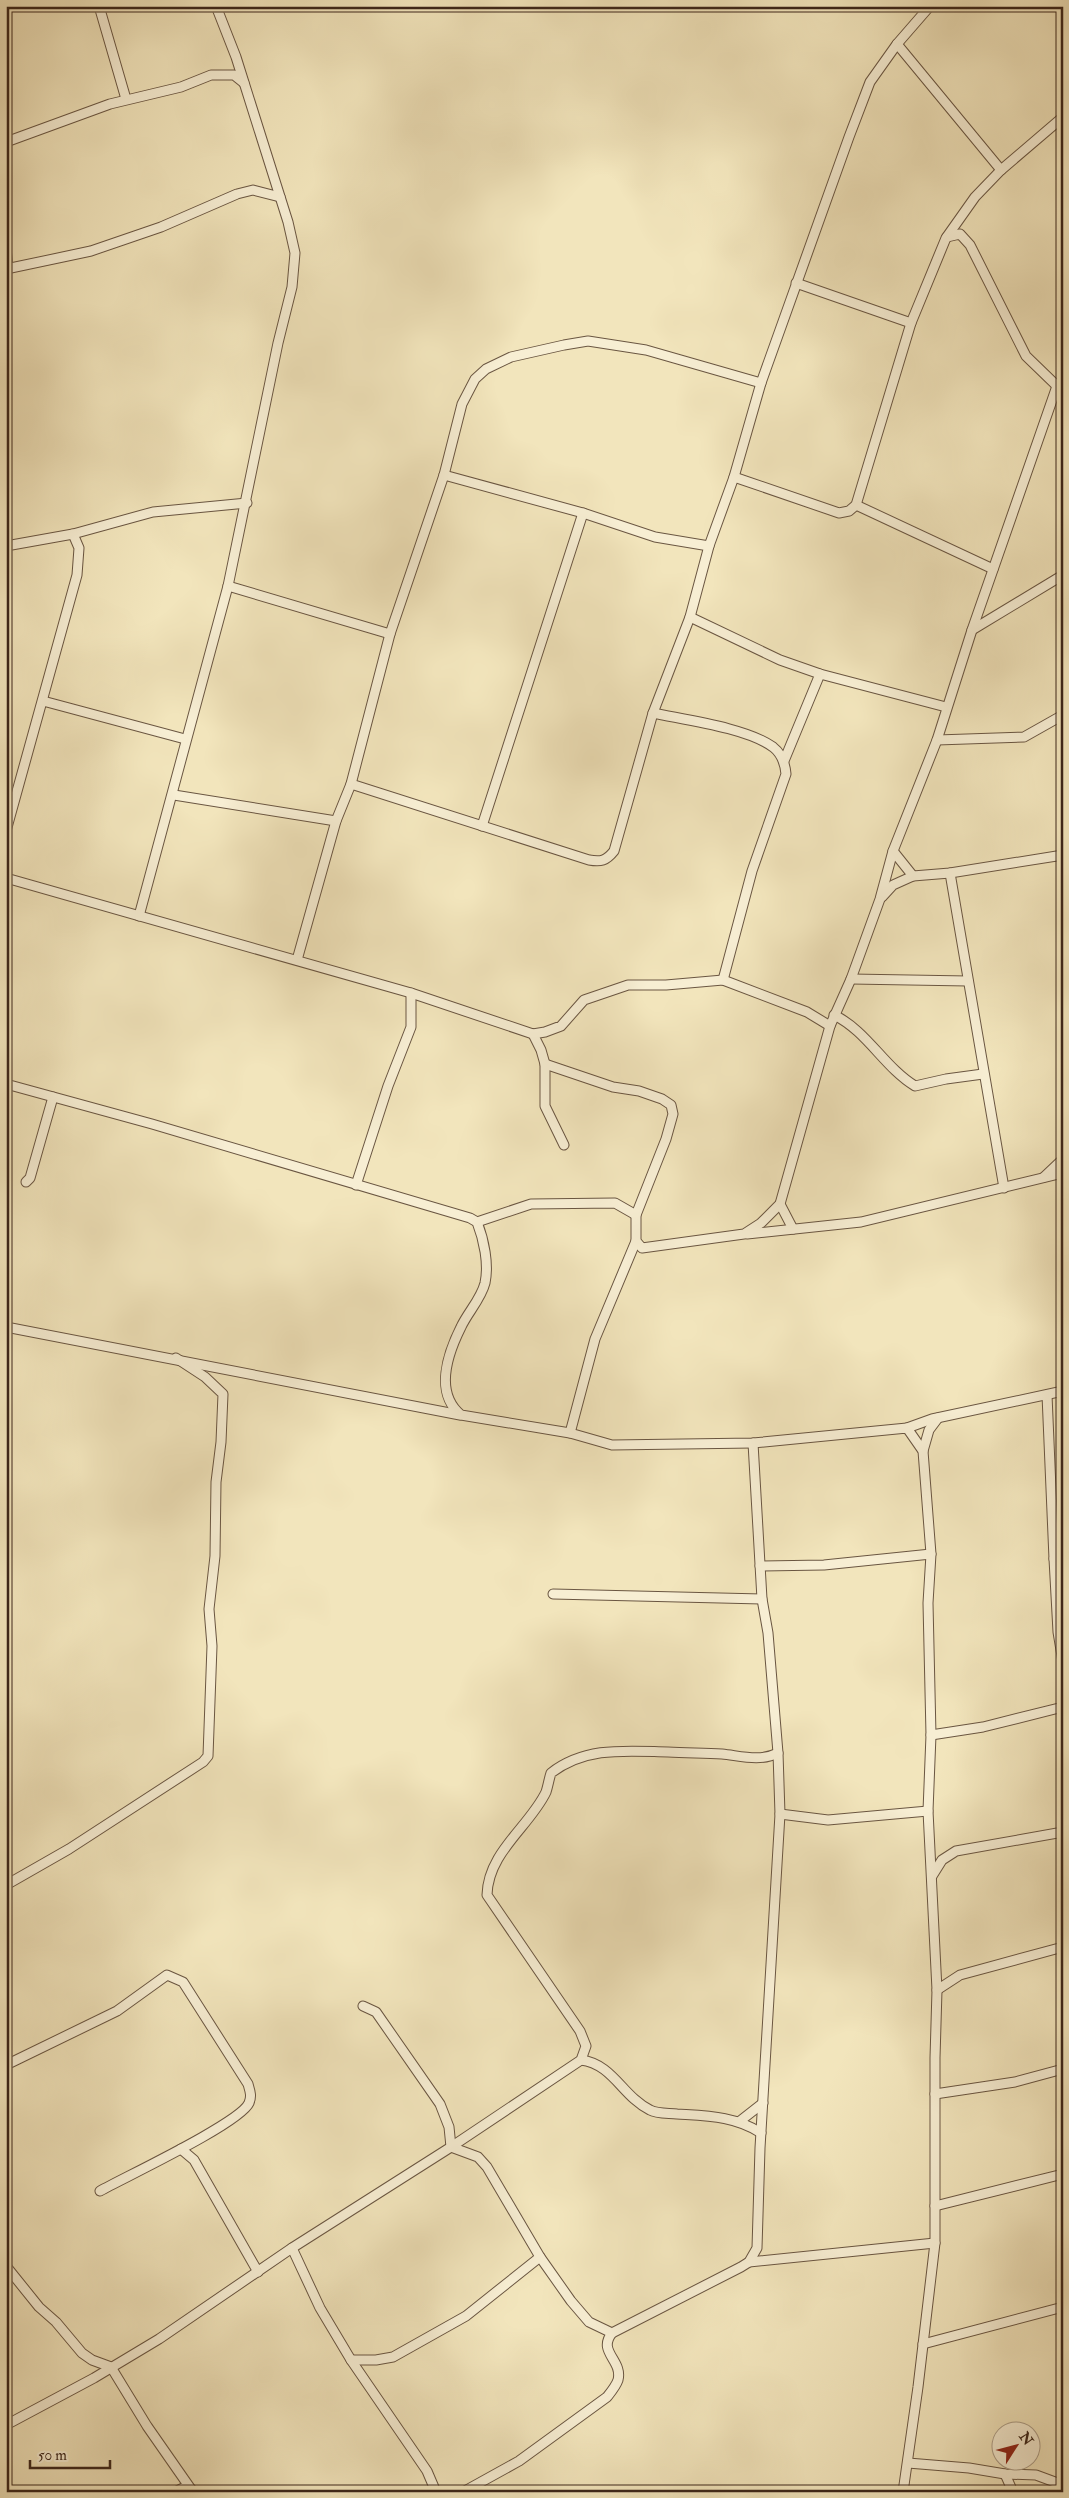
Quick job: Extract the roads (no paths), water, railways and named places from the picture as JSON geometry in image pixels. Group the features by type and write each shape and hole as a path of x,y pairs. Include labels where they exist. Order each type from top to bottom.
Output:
{"street":[{"path":"98,6 126,99"},
{"path":"140,916 174,795 186,739 228,586 247,502 278,344 292,287 295,253 280,197 244,83 216,6"},
{"path":"351,784 589,860 601,862 608,859 614,851 653,713 690,618 709,546 734,477 761,383 870,82 897,44 930,6"},
{"path":"897,44 1002,170"},
{"path":"6,142 126,99 180,87 211,75 234,75 244,83"},
{"path":"734,477 838,513 856,506 911,323 946,238 975,197 1002,170 1063,118"},
{"path":"6,248 7,268 92,251 162,227 237,194 253,190 280,197"},
{"path":"744,1234 761,1223 780,1204 830,1026 851,979 880,899 893,851 938,740 946,707 972,630 1060,384 1026,356 1013,335 970,245 960,234 946,238"},
{"path":"796,283 911,323"},
{"path":"297,960 336,820 351,784 390,634 444,475 462,404 476,379 486,369 511,357 564,344 588,341 646,350 761,383"},
{"path":"444,475 584,513 655,537 709,546"},
{"path":"6,546 73,534 153,512 247,502"},
{"path":"856,506 993,569"},
{"path":"482,826 584,513"},
{"path":"6,831 77,575 79,548 73,534"},
{"path":"972,630 1063,575"},
{"path":"228,586 390,634"},
{"path":"690,618 780,660 820,674 946,707"},
{"path":"723,980 749,879 786,774 784,760 820,674"},
{"path":"43,701 186,739"},
{"path":"653,713 734,731 758,739 773,748 784,760"},
{"path":"938,740 1024,737 1063,716"},
{"path":"174,795 336,820"},
{"path":"893,851 913,876"},
{"path":"880,899 893,885 913,876 950,873 1063,854"},
{"path":"950,873 1004,1188"},
{"path":"6,878 411,993 533,1034 560,1026 584,1000 628,985 666,985 723,980 807,1012 830,1026"},
{"path":"851,979 968,981"},
{"path":"356,1185 388,1086 411,1027 411,993"},
{"path":"834,1015 860,1033 892,1070 915,1086 983,1074"},
{"path":"533,1034 541,1050 544,1064 545,1106 564,1145"},
{"path":"544,1064 613,1087 639,1091 662,1098 671,1105 673,1114 636,1215 636,1241 595,1339 570,1433"},
{"path":"6,1084 152,1124 470,1218 478,1222 531,1204 615,1203 636,1215"},
{"path":"26,1182 30,1178 53,1097"},
{"path":"1044,1178 1063,1158"},
{"path":"636,1241 642,1248 744,1234 861,1222 1063,1173"},
{"path":"780,1204 793,1229"},
{"path":"461,1415 447,1396 444,1383 449,1360 461,1326 485,1281 485,1252 478,1222"},
{"path":"6,1327 176,1358 314,1388 570,1433 612,1445 753,1443 906,1428 938,1418 1047,1396 1063,1391"},
{"path":"6,1885 69,1849 203,1762 208,1756 212,1646 209,1610 215,1556 216,1482 221,1442 223,1394 205,1377 176,1358"},
{"path":"1047,1396 1059,1558 1058,1632 1063,1662"},
{"path":"904,2492 934,2243 937,1990 928,1811 931,1735 928,1603 931,1554 923,1451 929,1430 938,1418"},
{"path":"906,1428 923,1451"},
{"path":"749,2262 757,2248 758,2241 761,2133 780,1814 778,1753 768,1634 762,1599 753,1443"},
{"path":"760,1566 824,1565 931,1554"},
{"path":"553,1594 762,1599"},
{"path":"931,1735 992,1725 1063,1708"},
{"path":"6,2425 94,2378 159,2339 292,2248 451,2147 581,2060 586,2046 580,2031 487,1894 489,1877 503,1852 546,1791 551,1773 576,1759 610,1750 721,1754 764,1759 778,1753"},
{"path":"780,1814 828,1820 928,1811"},
{"path":"932,1876 942,1860 956,1851 1063,1832"},
{"path":"937,1990 960,1975 1063,1947"},
{"path":"6,2065 117,2011 168,1975 175,1976 183,1982 236,2063 251,2094 248,2104 238,2115 181,2149 100,2191"},
{"path":"363,2006 376,2012 440,2104 449,2127 451,2147"},
{"path":"581,2060 594,2062 603,2067 621,2088 652,2111 740,2121 761,2133"},
{"path":"935,2094 1015,2082 1063,2068"},
{"path":"740,2121 763,2103"},
{"path":"451,2147 478,2157 487,2167 540,2257 589,2322 612,2333"},
{"path":"181,2149 194,2160 258,2272"},
{"path":"935,2206 1063,2174"},
{"path":"758,2241 770,2259"},
{"path":"463,2492 519,2460 608,2397 617,2383 619,2373 606,2346 607,2340 612,2333 749,2262 934,2243"},
{"path":"292,2248 320,2308 351,2360 427,2471 436,2492"},
{"path":"351,2360 376,2360 393,2357 466,2316 540,2257"},
{"path":"6,2266 39,2307 56,2322 72,2343 92,2360 111,2367 147,2426 192,2491"},
{"path":"923,2344 1063,2307"},
{"path":"92,2360 94,2378"},
{"path":"908,2463 969,2468 1005,2474 1036,2475 1063,2485"},
{"path":"1005,2474 1012,2492"},
{"path":"175,2492 183,2488 192,2491"}]}
